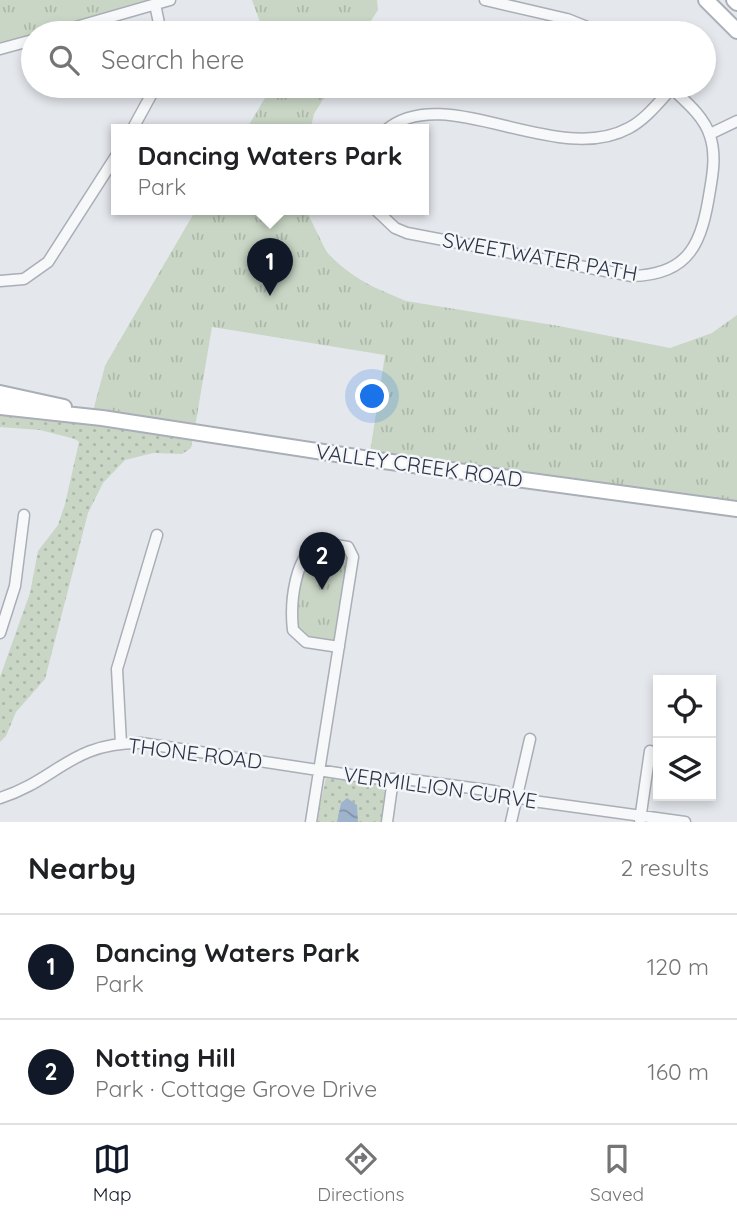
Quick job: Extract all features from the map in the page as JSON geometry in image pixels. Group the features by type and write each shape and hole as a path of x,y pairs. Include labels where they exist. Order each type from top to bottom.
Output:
{"main road":[{"path":"706,0 737,31"},
{"name":"VALLEY CREEK ROAD","path":"0,393 102,418"},
{"name":"VALLEY CREEK ROAD","path":"0,407 102,418 369,459 737,509"}],"street":[{"path":"96,21 170,0"},
{"path":"485,0 572,21"},
{"path":"155,4 159,21"},
{"path":"0,49 21,43"},
{"path":"135,124 149,98"},
{"path":"395,124 408,116 437,114 566,138 592,139 615,134 634,125 660,98"},
{"path":"682,98 710,134 737,121"},
{"name":"SWEETWATER PATH","path":"381,215 395,228 407,233 632,276 648,276 678,264 697,243 706,218 713,167 710,134"},
{"path":"0,281 23,279 48,262 111,164"},
{"path":"0,633 15,586 24,515"},
{"path":"121,744 116,694 119,660 157,535"},
{"path":"311,822 339,647 353,554 345,547 319,544 306,552 300,565 293,630 306,642 339,647"},
{"path":"511,822 530,739"},
{"name":"THONE ROAD","path":"0,799 28,786 76,756 121,744 156,745 319,771"},
{"path":"640,819 650,751"},
{"name":"VERMILLION CURVE","path":"319,771 516,797 640,819 685,822"},
{"path":"387,822 393,779"}],"green space":[{"path":"0,0 170,0 97,21 21,21 21,43 0,49"},
{"path":"252,0 377,0 378,10 371,21 260,21"},
{"path":"265,98 324,98 312,124 250,124"},
{"path":"193,215 307,215 316,238 325,250 346,270 384,292 216,296 191,448 182,454 153,453 125,460 103,483 88,513 45,679 16,712 6,736 0,742 0,677 30,593 38,551 58,525 79,442 40,430 0,427 0,407 98,418 105,366"},
{"path":"193,215 308,215 330,259 364,283 406,301 559,326 670,348 712,333 737,315 737,509 369,459 385,355 212,327 194,433 92,415 105,366"},
{"path":"314,546 350,549 339,647 302,640 297,627 295,592 302,569"},
{"path":"326,778 384,785 387,791 381,822 316,822"}],"water":[{"path":"347,798 357,805 358,822 337,822 341,803"}],"place":[{"name":"Dancing Waters Park","path":"270,296"},
{"name":"Notting Hill","path":"322,590"}]}
